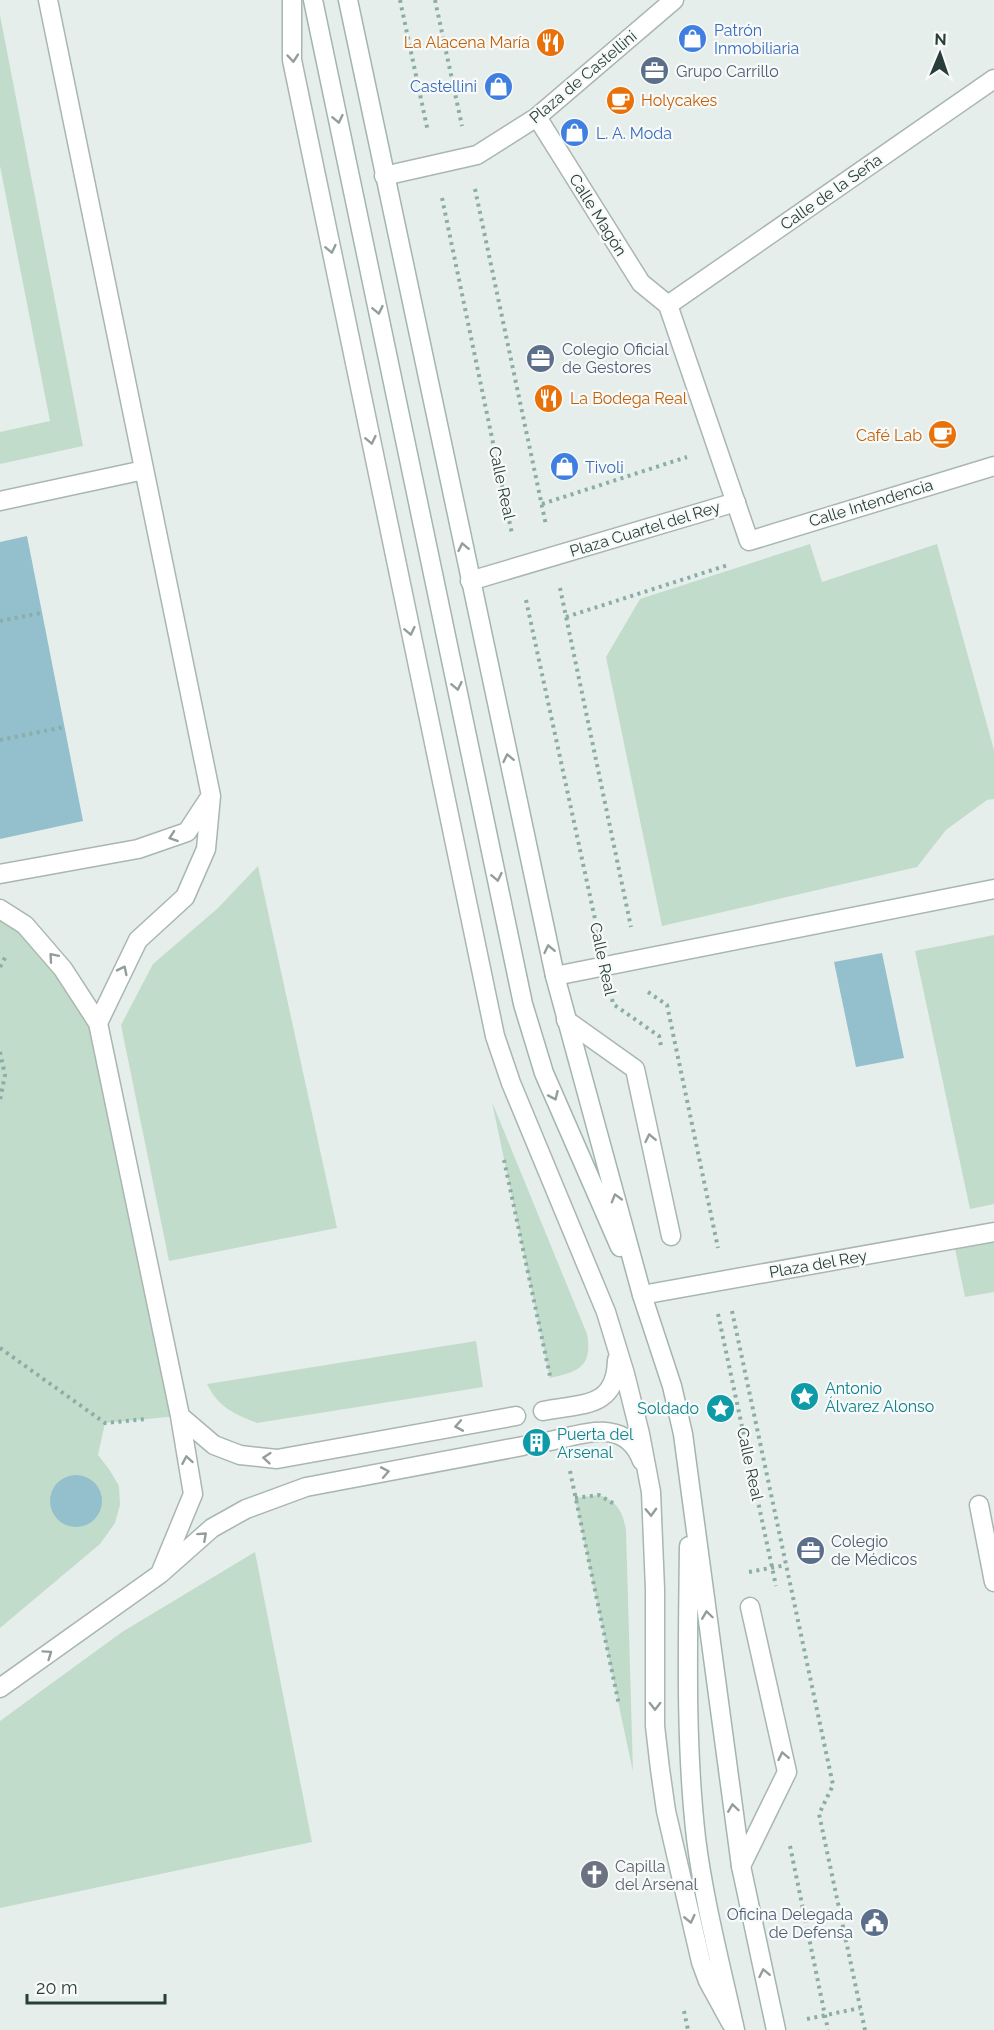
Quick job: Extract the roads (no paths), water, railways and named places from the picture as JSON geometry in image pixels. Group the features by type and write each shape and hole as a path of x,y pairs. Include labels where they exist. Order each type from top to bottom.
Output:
{"main road":[{"path":"48,0 211,796 206,849 185,897 138,940 98,1023"},
{"path":"291,0 292,60 495,1036 511,1083 591,1270 617,1343 640,1434 648,1476 654,1579 656,1726 666,1810 701,1962 708,1981 735,2030"},
{"path":"313,0 523,1004 544,1073 642,1295"},
{"path":"348,0 555,976 642,1295 672,1386 683,1434 741,1866 776,2030"},
{"name":"Plaza de Castellini","path":"384,176 477,155 537,117 674,0"},
{"name":"Calle de la Seña","path":"668,305 994,79"},
{"name":"Calle Magón","path":"537,117 641,283 668,305"},
{"name":"Plaza Cuartel del Rey","path":"668,305 749,541"},
{"name":"Calle Intendencia","path":"749,541 994,466"},
{"path":"0,501 144,471"},
{"name":"Plaza Cuartel del Rey","path":"470,581 736,502"},
{"path":"0,874 138,849 187,832 211,796"},
{"path":"555,976 994,889"},
{"path":"0,909 25,925 63,969 98,1023 180,1416 193,1494 160,1575"},
{"path":"566,1020 635,1069 671,1236"},
{"name":"Plaza del Rey","path":"642,1295 994,1232"},
{"path":"543,1411 590,1402 608,1394 617,1376 617,1343"},
{"path":"180,1416 214,1445 240,1455 277,1459 516,1416"},
{"path":"550,1441 597,1432 615,1433 633,1444 648,1476"},
{"path":"0,1688 160,1575 212,1528 246,1509 306,1487 523,1446"},
{"path":"690,1484 689,1629 692,1789 702,1876 735,2030"},
{"path":"980,1505 994,1582"},
{"path":"741,1866 787,1772 750,1607"}],"water":[{"path":"27,536 83,821 0,839 0,542"},
{"path":"882,953 904,1058 856,1067 834,962"},
{"path":"76,1475 86,1477 94,1483 100,1491 102,1501 100,1511 94,1519 86,1525 76,1527 66,1525 58,1519 52,1511 50,1501 52,1491 58,1483 66,1477"}],"place":[{"name":"Patrón Inmobiliaria","path":"693,39"},
{"name":"La Alacena María","path":"551,42"},
{"name":"Grupo Carrillo","path":"655,71"},
{"name":"Castellini","path":"498,86"},
{"name":"Holycakes","path":"620,100"},
{"name":"L. A. Moda","path":"575,133"},
{"name":"Colegio Oficial de Gestores","path":"541,358"},
{"name":"La Bodega Real","path":"549,398"},
{"name":"Café Lab","path":"943,435"},
{"name":"Tivoli","path":"564,467"},
{"name":"Antonio Álvarez Alonso","path":"804,1397"},
{"name":"Soldado","path":"720,1408"},
{"name":"Puerta del Arsenal","path":"536,1443"},
{"name":"Colegio de Médicos","path":"810,1550"},
{"name":"Capilla del Arsenal","path":"594,1875"},
{"name":"Oficina Delegada de Defensa","path":"874,1923"}]}
